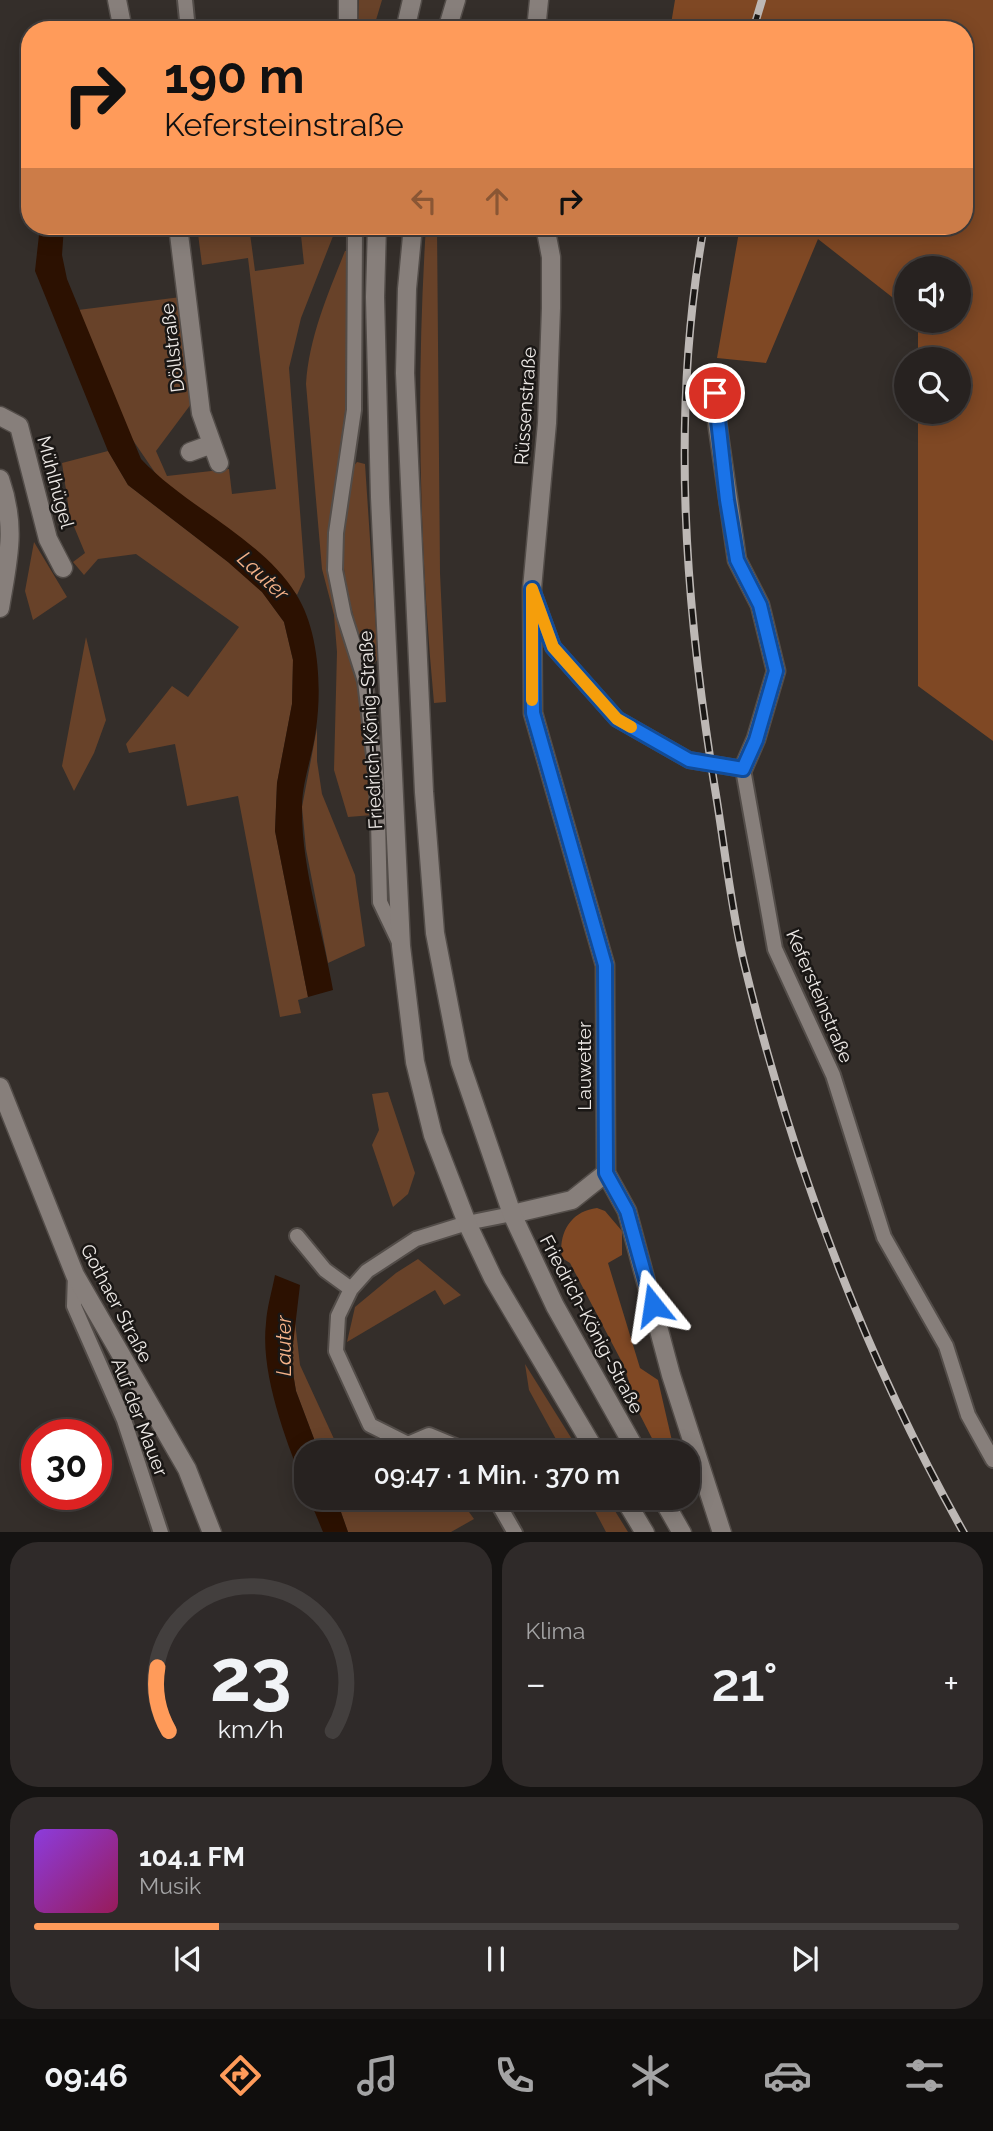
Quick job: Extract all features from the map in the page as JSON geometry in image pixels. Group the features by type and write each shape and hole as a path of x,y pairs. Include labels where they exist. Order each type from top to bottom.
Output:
{"street":[{"path":"117,0 121,21"},
{"path":"348,0 348,21"},
{"path":"407,21 412,0"},
{"path":"450,21 456,0"},
{"path":"537,21 539,0"},
{"name":"Döllstraße","path":"179,235 201,413 219,463"},
{"name":"Friedrich-König-Straße","path":"377,235 374,296 380,497 401,946 415,1062 425,1111 467,1223 492,1278 589,1440"},
{"name":"Friedrich-König-Straße","path":"412,235 407,289 405,373 418,687 435,933 460,1062 512,1214 555,1306 631,1440"},
{"name":"Rüssenstraße","path":"532,589 547,423 551,334 551,257 547,235"},
{"path":"715,379 715,408 737,560 760,605 776,671 756,740 743,769"},
{"name":"Mühlhügel","path":"0,416 19,426 48,539 63,568"},
{"path":"190,452 212,444"},
{"path":"0,479 10,507 10,544 0,608"},
{"name":"Lauwetter","path":"532,589 533,713 605,965 606,1173 627,1211 671,1375 722,1532"},
{"name":"Gothaer Straße","path":"0,1087 75,1275 187,1469 212,1532"},
{"path":"512,1214 572,1200 606,1173"},
{"path":"631,1510 645,1532"},
{"path":"669,1510 682,1532"}],"lane":[{"path":"186,0 187,21"},
{"path":"355,235 354,410 348,465 335,533 335,570 344,615 365,681 377,781 380,902 401,946"},
{"path":"532,589 553,647 617,719 689,760 743,769"},
{"name":"Kefersteinstraße","path":"743,769 775,949 833,1075 884,1237 946,1346 968,1415 993,1460"},
{"path":"400,1440 370,1425 335,1352 338,1316 351,1289 367,1271 416,1239 467,1223 512,1214"},
{"path":"297,1236 325,1270 351,1289"},
{"name":"Auf der Mauer","path":"75,1275 74,1306 124,1420 161,1532"},
{"path":"417,1440 429,1435 441,1440"},
{"path":"502,1510 514,1532"}],"shaded area":[{"path":"359,0 382,0 376,21 358,21"},
{"path":"675,0 993,0 993,741 918,686 918,424 971,424 971,347 918,347 918,333 971,333 971,256 894,256 894,299 818,239 766,363 717,358 738,235 973,235 973,21 672,21"},
{"path":"198,235 250,235 255,271 304,264 301,235 333,235 301,318 289,368 305,577 297,595 275,568 158,477 128,433 78,310 181,297 191,404 156,451 167,476 229,469 232,494 276,489 248,258 202,265"},
{"path":"426,235 437,235 440,573 446,702 434,703 422,524 420,405"},
{"path":"345,251 349,251 345,412 327,541 337,611 358,681 369,740 373,815 348,817 334,770 337,652 334,615 322,569 306,384 315,333"},
{"path":"108,451 128,485 228,562 262,592 284,622 293,660 292,704 277,783 275,831 308,997 298,1000 301,1013 280,1017 238,796 187,806 175,744 129,753 126,744 172,686 188,697 239,627 136,554 98,559 84,575 73,562 85,553 70,517 62,463"},
{"path":"357,462 365,464 378,659 373,664 365,661 346,587 342,550 353,467"},
{"path":"34,542 67,597 33,620 25,591"},
{"path":"86,637 106,720 94,753 74,791 62,766"},
{"path":"317,728 317,761 322,794 355,875 365,946 328,963 306,849 302,807"},
{"path":"388,1092 415,1173 408,1194 393,1207 372,1145 379,1130 372,1094"},
{"path":"597,1208 605,1211 622,1231 622,1255 608,1263 640,1368 658,1380 672,1440 653,1440 638,1411 624,1366 570,1263 562,1258 564,1232 573,1219"},
{"path":"418,1259 461,1295 444,1305 435,1290 347,1342 355,1307 396,1273"},
{"path":"295,1322 300,1365 334,1440 314,1440 296,1391 291,1361"},
{"path":"525,1364 572,1440 556,1440 529,1390"},
{"path":"340,1510 468,1510 474,1519 451,1532 348,1532"},
{"path":"594,1510 614,1510 628,1532 606,1532"}],"water":[{"name":"Lauter","path":"39,235 63,235 62,255 67,279 141,459 179,492 263,556 281,574 304,608 314,642 319,696 315,739 302,797 303,830 309,876 333,990 308,997 275,831 277,783 292,704 293,660 284,622 262,592 228,562 128,485 108,451 35,271"},
{"name":"Lauter","path":"275,1275 300,1285 291,1361 296,1391 314,1440 294,1440 294,1460 277,1408 267,1364 265,1343 268,1305"},
{"path":"314,1510 340,1510 348,1532 323,1532"}],"railway":[{"path":"756,21 762,0"},
{"path":"703,235 693,297 687,368 686,510 696,653 739,942 784,1111 834,1255 894,1396 963,1532"}],"slow traffic":[{"path":"532,700 532,589 553,647 617,719 631,727"}],"route":[{"path":"653,1305 627,1211 606,1173 605,965 533,713 532,589 553,647 617,719 689,760 743,769 756,740 776,671 760,605 737,560 715,393"}]}
